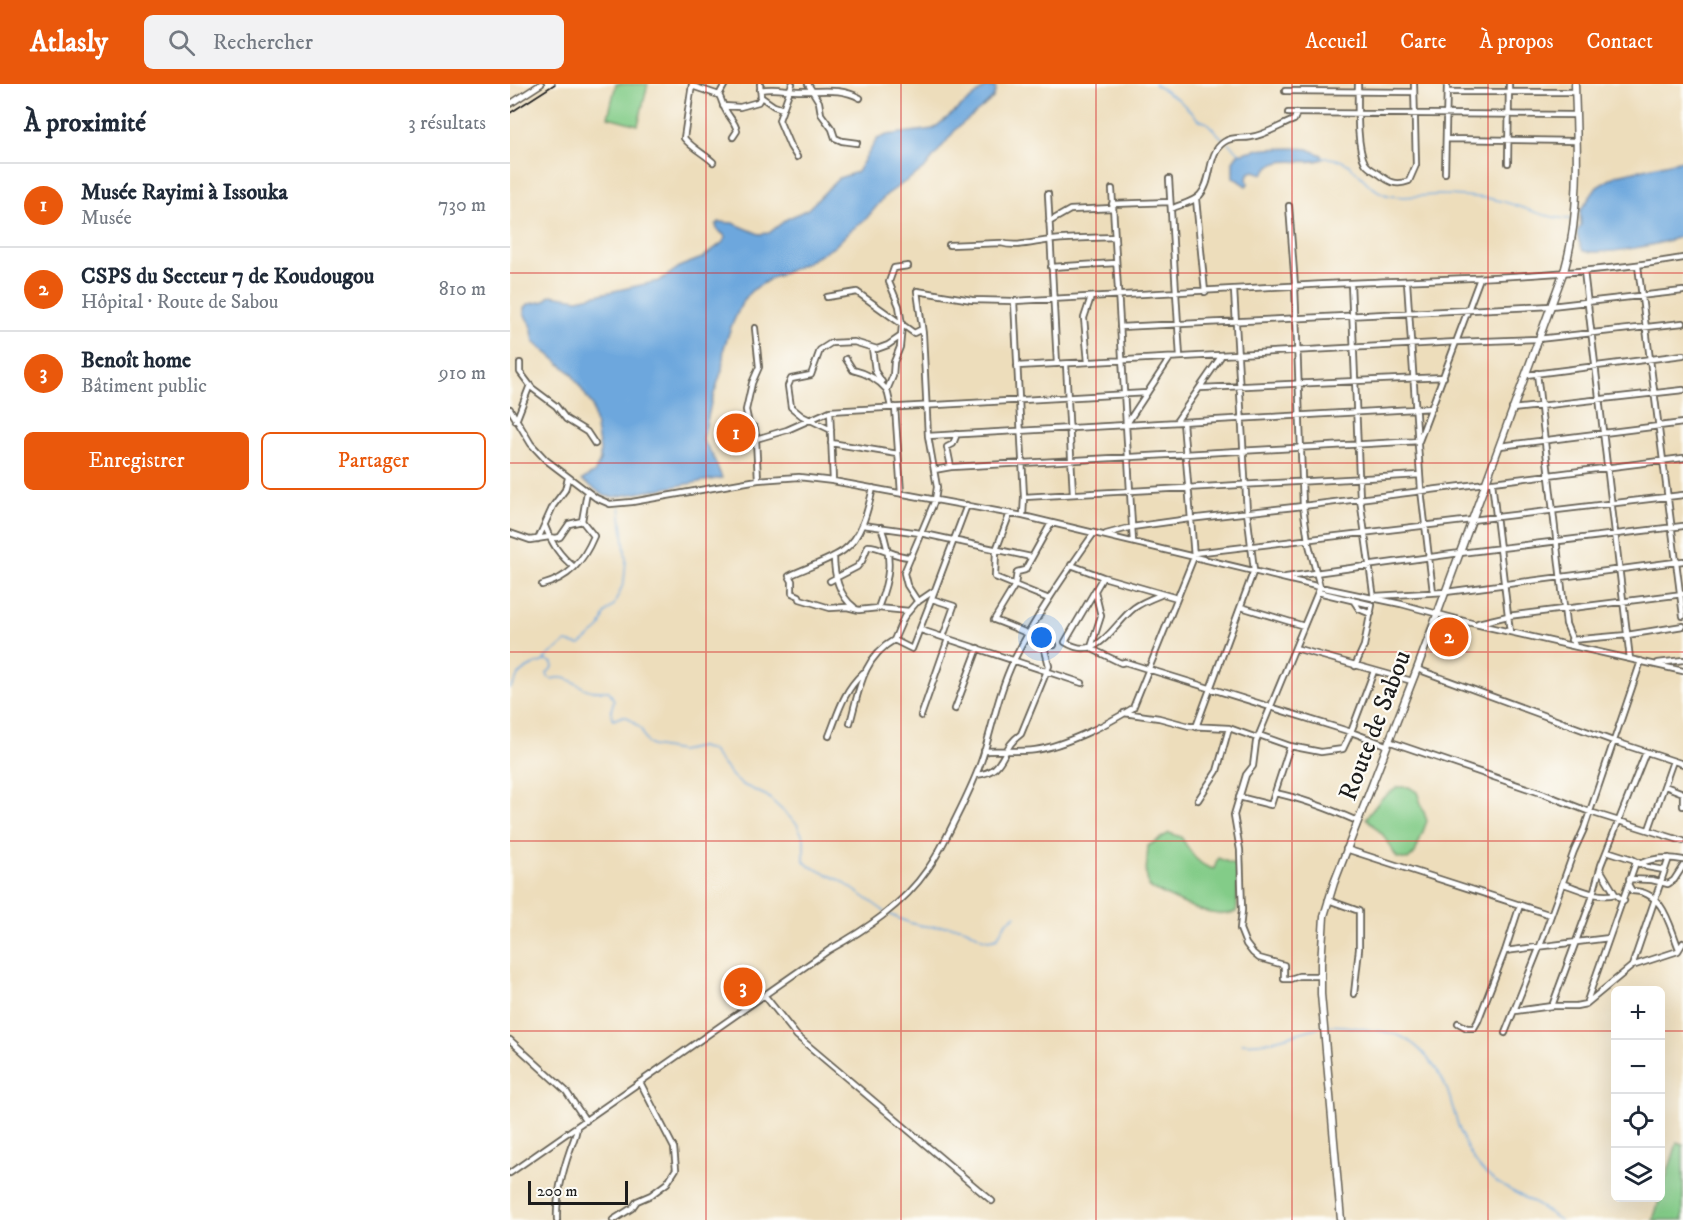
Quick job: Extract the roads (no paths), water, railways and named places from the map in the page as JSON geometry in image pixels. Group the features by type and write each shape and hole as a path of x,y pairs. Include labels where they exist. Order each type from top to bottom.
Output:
{"main road":[{"name":"Route de Sabou","path":"1341,1220 1321,976 1324,916 1346,849 1417,669 1472,520 1489,482 1512,409 1563,274 1574,221 1575,84"}],"street":[{"path":"510,104 541,84"},
{"path":"719,95 725,84"},
{"path":"792,84 779,120 790,146 798,157"},
{"path":"808,84 835,138 857,143"},
{"path":"1358,84 1361,151 1366,163 1386,180 1396,183 1409,181 1415,171 1414,84"},
{"path":"1445,173 1447,84"},
{"path":"1508,163 1509,84"},
{"path":"713,162 692,148 684,138 692,85 719,95 723,106 733,118 737,131 733,137"},
{"path":"723,106 758,102 761,98 760,87 841,91 860,98"},
{"path":"1285,91 1414,92"},
{"path":"1447,92 1575,92"},
{"path":"761,98 783,109"},
{"path":"1288,113 1575,115"},
{"path":"1171,208 1196,199 1202,194 1216,151 1225,141 1252,137 1294,120 1297,113"},
{"path":"1446,139 1575,141"},
{"path":"1169,179 1180,357"},
{"path":"1112,189 1132,542"},
{"path":"1048,195 1057,364"},
{"path":"1196,199 1204,292"},
{"path":"1049,222 1070,210 1170,202"},
{"path":"1289,206 1295,286 1302,481 1308,541 1319,590 1258,737 1253,766 1246,776 1234,815 1240,850 1242,910 1240,929 1246,944 1259,958 1284,965 1284,979 1321,976"},
{"path":"949,245 1024,244 1050,240 1114,237"},
{"path":"918,602 907,585 904,573 935,500 937,487 928,436 918,291 972,300 1014,301 1563,274 1638,266 1683,258"},
{"path":"1051,267 1116,263"},
{"path":"886,390 893,376 894,362 900,347 902,325 899,306 889,282 894,268 908,266"},
{"path":"1638,266 1682,594 1683,616"},
{"path":"1584,271 1630,659"},
{"path":"1419,441 1479,278"},
{"path":"1407,282 1421,490 1433,592"},
{"path":"1351,283 1360,499 1374,598"},
{"path":"1197,727 1254,570 1245,484 1234,290"},
{"path":"1120,327 1551,306 1683,291"},
{"path":"827,297 857,292 914,333 922,329"},
{"path":"1088,362 1084,318 1091,297"},
{"path":"1014,301 1023,464 1023,516"},
{"path":"1017,366 1538,339 1683,323"},
{"path":"755,328 759,367 746,410 749,424 755,428 758,480"},
{"path":"831,430 796,413 791,407 788,386 791,379 811,375 820,350 831,343 854,342 877,349 901,336"},
{"path":"872,348 874,371 893,407 901,494"},
{"path":"1176,422 1222,355"},
{"path":"1526,375 1683,356"},
{"path":"1126,425 1170,358"},
{"path":"846,359 853,370 876,379 886,390"},
{"path":"520,363 520,372 530,385 556,406 566,419 587,432 595,444"},
{"path":"1066,364 1073,494"},
{"path":"1537,373 1564,609 1571,640 1575,646"},
{"path":"1200,387 1444,377"},
{"path":"516,421 530,385"},
{"path":"1512,409 1683,390"},
{"path":"756,439 787,430 830,411 1147,393"},
{"path":"928,436 1432,408"},
{"path":"510,409 540,454 568,478 603,502 616,504 632,502 758,480 799,477 1010,513 1284,578 1372,605 1364,646 1355,666"},
{"path":"830,411 833,481"},
{"path":"984,751 1038,749 1055,745 1115,719 1132,708 1194,555 1189,519 1183,422"},
{"path":"1500,446 1683,423"},
{"path":"951,467 947,447 953,444 957,434"},
{"path":"934,470 951,467 1419,441"},
{"path":"831,443 898,454"},
{"path":"1103,535 1132,527 1189,519 1683,458"},
{"path":"1024,497 1420,475"},
{"path":"538,539 554,506 565,490 568,478"},
{"path":"1489,482 1496,518 1510,632"},
{"path":"873,488 863,525 847,549 789,576 792,581 792,593 830,608 847,607 859,610 878,608 909,611"},
{"path":"542,585 560,580 586,554 594,536 582,521 587,492"},
{"path":"1194,555 1683,495"},
{"path":"894,640 912,649 967,505"},
{"path":"1010,513 996,550 995,578 1049,599"},
{"path":"510,533 522,538 556,538 560,537 569,524 582,521"},
{"path":"1051,523 1026,570 1017,572 1015,585 994,620 1030,632 1037,639 1054,645"},
{"path":"863,525 920,533 1031,557"},
{"path":"545,526 562,558 574,567"},
{"path":"1284,578 1460,553 1683,526"},
{"path":"878,608 886,587 889,553 881,527"},
{"path":"510,1173 829,950 856,935 914,887 929,868 951,830 976,775 1014,660 1049,599 1094,533"},
{"path":"830,581 857,567 868,546 880,548 898,557 911,557"},
{"path":"834,556 834,569 842,595 846,602 859,610"},
{"path":"1374,598 1446,592 1683,561"},
{"path":"1071,565 1103,577 1177,598"},
{"path":"1103,577 1065,642 1082,648 1091,647 1108,637 1132,610 1163,594"},
{"path":"850,723 865,671 874,655 882,646 894,640 898,627 909,611 935,590"},
{"path":"1319,590 1374,598 1475,624 1683,671"},
{"path":"1091,647 1101,616 1095,591"},
{"path":"1475,624 1508,616 1682,594"},
{"path":"921,716 954,606 932,599"},
{"path":"1353,600 1359,609 1371,614"},
{"path":"1241,607 1304,626"},
{"path":"1571,640 1627,635 1683,626"},
{"path":"921,630 1082,682"},
{"path":"976,775 989,774 999,765 1012,741 1021,734 1048,671 1045,642"},
{"path":"1091,647 1115,661 1387,743 1683,841"},
{"path":"955,709 978,648"},
{"path":"1295,648 1412,681"},
{"path":"1652,664 1683,660"},
{"path":"1505,1033 1564,884 1641,661"},
{"path":"1417,669 1613,741 1683,764"},
{"path":"829,736 850,685 865,671"},
{"path":"1124,713 1140,714 1197,727 1229,728 1290,746 1321,752 1342,749 1351,732 1374,671"},
{"path":"1198,800 1217,771 1229,728"},
{"path":"1239,797 1271,805 1290,746"},
{"path":"1552,1006 1592,902 1600,869 1646,752"},
{"path":"1649,829 1673,761"},
{"path":"1665,786 1683,794 1683,806"},
{"path":"1275,793 1298,798 1315,806 1333,809 1357,821"},
{"path":"1346,849 1551,915"},
{"path":"1607,851 1647,867 1664,870"},
{"path":"1632,966 1669,858"},
{"path":"1586,1004 1629,882 1638,863 1669,858 1683,860"},
{"path":"1629,882 1648,880 1668,884 1674,880 1683,866"},
{"path":"1600,869 1615,894 1624,901"},
{"path":"1642,894 1648,880"},
{"path":"1629,882 1632,891 1656,898 1662,905 1679,949"},
{"path":"1564,884 1606,896 1615,894"},
{"path":"1328,900 1359,911 1359,949 1354,994"},
{"path":"1458,1023 1467,1028 1474,1028 1505,951 1520,905"},
{"path":"1505,951 1609,938"},
{"path":"1515,1011 1586,1004 1632,966 1678,951 1683,943"},
{"path":"765,996 797,1036 992,1201"},
{"path":"510,1040 566,1091 586,1121"},
{"path":"613,1220 632,1208 637,1201 668,1184 676,1169 674,1148 640,1082"},
{"path":"557,1220 556,1198 577,1127"}],"water":[{"path":"987,86 995,87 993,98 957,128 925,168 886,195 866,219 834,247 770,279 751,291 742,303 724,348 722,370 711,403 703,440 722,478 615,497 605,496 582,480 595,472 600,460 592,405 571,373 534,342 531,325 524,314 524,308 529,304 545,301 551,295 578,299 659,281 681,266 702,258 723,242 726,237 717,229 716,225 719,222 733,223 759,234 769,233 787,219 808,209 839,178 857,172 877,139 887,135 933,129"},
{"path":"1259,149 1308,149 1322,155 1323,159 1282,162 1268,167 1263,174 1254,171 1249,173 1246,186 1233,177 1233,161 1238,154"},
{"path":"1683,160 1683,236 1633,248 1606,252 1583,251 1577,232 1581,225 1580,211 1597,187 1617,175"}],"waterway":[{"path":"1154,84 1179,100 1224,140"},
{"path":"1228,143 1240,153"},
{"path":"1322,158 1342,161 1375,189 1390,196 1449,195 1486,198 1549,216 1571,219"},
{"path":"544,661 566,642 580,645 600,628 605,614 614,605 624,582 626,560 620,506"},
{"path":"510,688 524,670 547,660 552,663 553,667 547,673 548,677 567,679 591,691 609,691 614,700 611,711 613,720 623,716 629,718 641,729 647,743 652,746 680,751 700,747 711,750 741,784 767,796 797,824 804,839 804,861 809,866 840,880 884,911"},
{"path":"889,914 906,922 920,925 963,928 987,940 997,938 1006,923 1016,915"},
{"path":"1326,1026 1391,1033 1409,1041 1430,1061 1441,1077 1461,1134 1470,1153 1483,1171 1492,1179 1560,1220"},
{"path":"1242,1043 1273,1041 1321,1027"}],"railway":[{"path":"510,113 555,84"}],"place":[{"name":"Musée Rayimi à Issouka","path":"736,433"},
{"name":"CSPS du Secteur 7 de Koudougou","path":"1449,637"},
{"name":"Benoît home","path":"743,987"}]}
